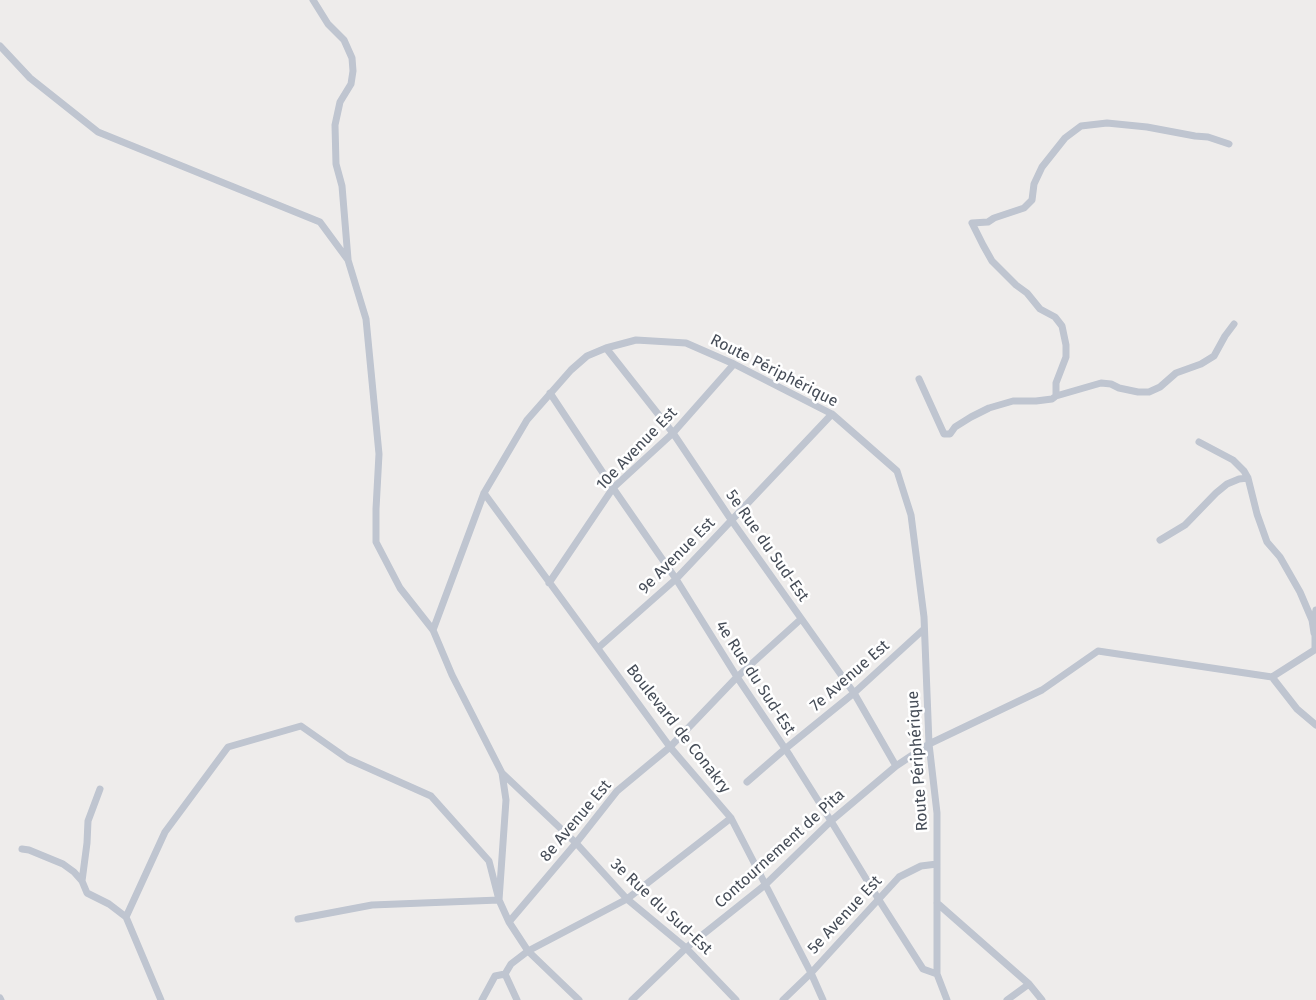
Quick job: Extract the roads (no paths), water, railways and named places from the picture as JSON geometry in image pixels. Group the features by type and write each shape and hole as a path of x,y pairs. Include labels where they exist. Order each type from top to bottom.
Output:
{"street":[{"path":"314,0 328,24 344,40 352,58 353,71 350,84 340,102 335,125 336,164 342,186 348,260 366,319 379,454 376,542 400,588 433,630 452,675 502,772 506,800 499,900"},
{"path":"0,46 30,78 98,132 320,222 348,260"},
{"path":"1056,396 1056,383 1066,358 1066,345 1062,326 1055,317 1040,309 1027,293 1016,285 992,261 972,223 988,222 994,218 1024,208 1032,200 1034,184 1042,167 1065,138 1081,126 1107,123 1147,127 1195,136 1208,136 1229,144"},
{"path":"919,379 944,434 950,434 955,427 988,408 1013,402 1052,399 1056,396 1101,383 1138,392 1149,392 1160,387 1176,373 1201,364 1214,356 1234,324"},
{"name":"Route Périphérique","path":"433,630 484,493 527,420 571,370 587,356 606,348 636,340 686,344 734,364 832,414 897,471 911,514 924,629 929,744 937,813 937,974 947,1000"},
{"name":"5e Rue du Sud-Est","path":"606,348 673,433 732,521 854,693 896,766"},
{"name":"10e Avenue Est","path":"549,583 613,488 673,433 734,364"},
{"name":"4e Rue du Sud-Est","path":"550,393 676,579 923,969 937,974"},
{"name":"9e Avenue Est","path":"598,648 676,579 832,414"},
{"path":"1199,442 1233,460 1244,471 1248,478 1257,514 1267,542 1280,557 1300,592 1312,620 1316,649 1272,677 1297,709 1316,724"},
{"path":"1160,540 1185,525 1227,484 1239,479 1248,478"},
{"name":"Boulevard de Conakry","path":"484,493 670,747 731,818 811,973 822,1000"},
{"path":"1314,633 1314,615 1316,610"},
{"name":"8e Avenue Est","path":"509,922 617,791 670,747 737,677 801,618"},
{"name":"7e Avenue Est","path":"747,782 854,693 924,629"},
{"name":"Contournement de Pita","path":"632,1000 686,948 765,885 831,821 896,766 929,744 1042,690 1098,651 1272,677"},
{"path":"126,916 165,832 228,747 301,726 348,759 431,796 489,862 499,900 509,922 528,951 579,1000"},
{"name":"3e Rue du Sud-Est","path":"502,772 576,843 627,899 686,948 736,1000"},
{"path":"82,881 88,821 100,790"},
{"path":"482,1000 495,976 505,974 511,964 528,951 627,899 731,818"},
{"path":"22,849 63,864 82,881 87,893 109,904 126,916 162,1000"},
{"name":"5e Avenue Est","path":"783,1000 811,973 899,877 921,866 937,864"},
{"path":"298,920 372,905 499,900"},
{"path":"937,903 1029,984 1042,1000"},
{"path":"505,974 518,1000"},
{"path":"1007,1000 1029,984"}]}
